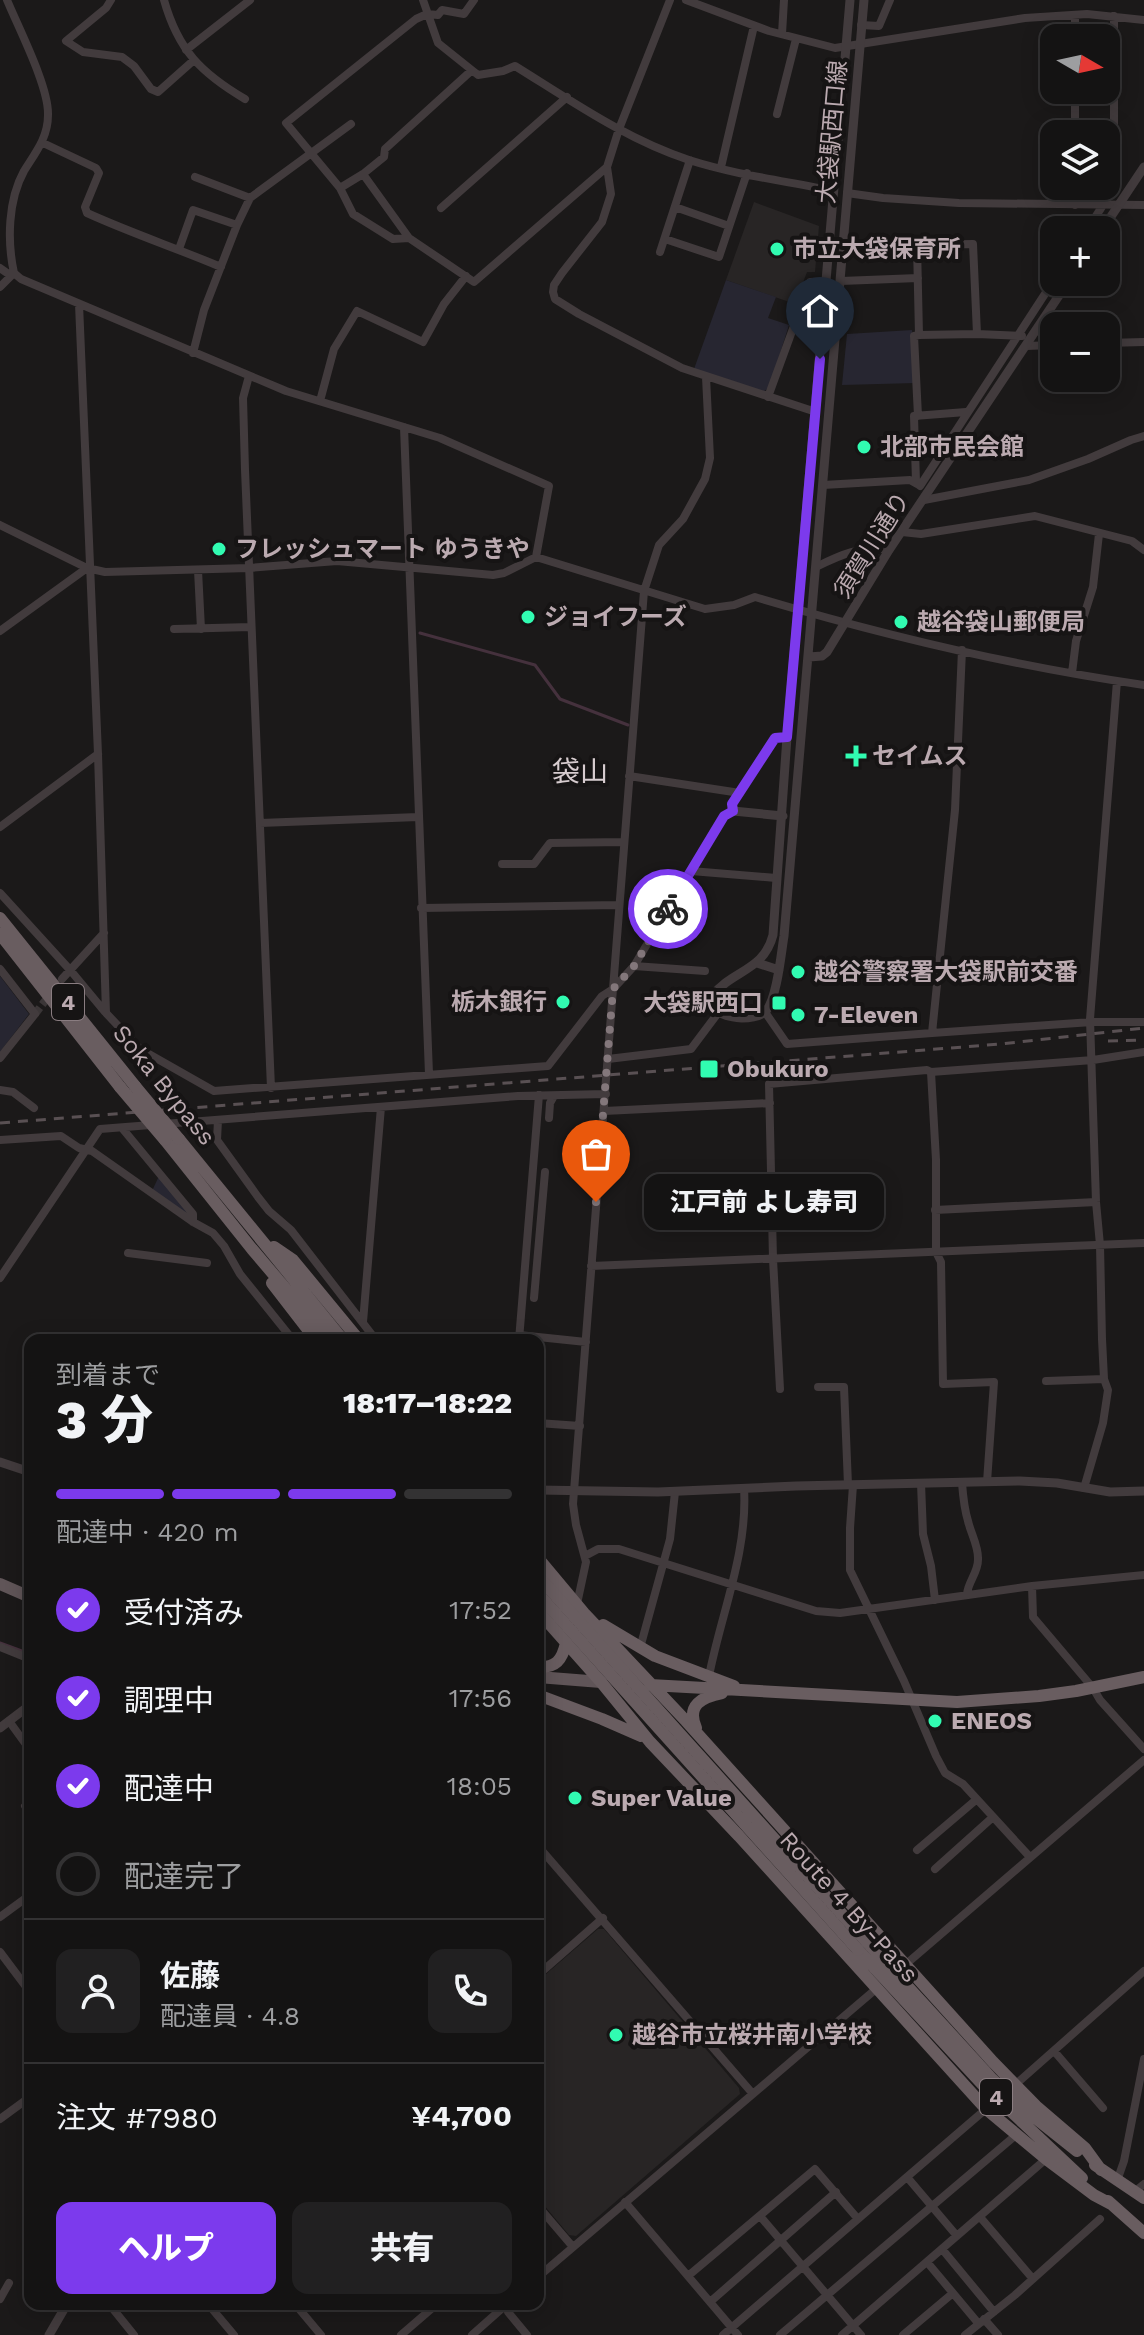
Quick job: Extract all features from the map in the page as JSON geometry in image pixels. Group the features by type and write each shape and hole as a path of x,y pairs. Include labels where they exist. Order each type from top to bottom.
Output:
{"highway":[{"name":"Soka Bypass","path":"0,918 265,1241"},
{"name":"Soka Bypass","path":"0,934 252,1249"},
{"name":"4","path":"265,1241 338,1334"},
{"name":"4","path":"265,1241 293,1260 354,1334"},
{"name":"4","path":"252,1249 274,1286 311,1334"},
{"name":"4","path":"252,1249 324,1334"},
{"path":"544,1565 905,1965 1036,2106 1085,2148 1101,2170"},
{"name":"Route 4 By-Pass","path":"544,1583 983,2085 1144,2233"},
{"name":"Route 4 By-Pass","path":"544,1600 863,1946 992,2079 1101,2170 1141,2191"},
{"path":"580,1608 640,1648 672,1664 740,1689"},
{"path":"544,1618 650,1742 986,2109 1046,2159 1111,2204"},
{"path":"544,1667 557,1663 566,1643"},
{"path":"601,1682 912,1701 995,1700 1093,1688 1144,1677"},
{"path":"699,1735 692,1720 699,1701 703,1697 740,1689"},
{"path":"544,1697 633,1732 650,1742"}],"main road":[{"path":"0,1584 24,1594"},
{"path":"544,1677 601,1682"}],"street":[{"path":"7,0 48,99 43,143 14,194 9,252 12,274"},
{"path":"111,0 106,8 66,41 83,52 122,57 134,66 151,89 158,92 194,60"},
{"path":"164,0 171,25 194,60 245,99"},
{"path":"186,50 250,0"},
{"path":"423,0 438,43 478,75 515,66 619,129 690,160 834,191"},
{"path":"409,238 393,239 353,214 340,188 286,123 416,19 427,14 438,15 442,10 464,14 474,0"},
{"path":"670,0 607,167 611,194 602,222 554,285 555,299 648,352 706,377 816,412"},
{"path":"686,0 698,2 754,26 835,48 1025,18 1087,14 1144,20"},
{"path":"782,34 784,0"},
{"name":"大袋駅西口線","path":"778,935 776,878 850,0"},
{"name":"大袋駅西口線","path":"778,935 795,817 864,0"},
{"path":"872,42 890,0"},
{"path":"1075,15 1075,24"},
{"path":"1096,216 1114,188 1114,16"},
{"path":"861,25 879,26"},
{"path":"721,167 754,26"},
{"path":"777,114 796,39"},
{"path":"340,188 384,157 385,149 471,71"},
{"path":"441,208 567,97"},
{"path":"193,353 204,310 250,198 351,124"},
{"path":"43,143 96,168 99,173 85,207 87,213 132,234 221,267"},
{"path":"660,252 690,160"},
{"path":"363,174 409,238 474,282 607,167"},
{"path":"1111,216 1144,167"},
{"path":"665,239 719,257 747,173"},
{"path":"195,177 250,198"},
{"path":"847,193 959,203 1144,205"},
{"path":"1075,200 1075,205"},
{"path":"675,207 729,226"},
{"path":"179,249 193,210 237,225"},
{"path":"919,335 917,245 973,244 977,334"},
{"path":"0,268 286,391 440,438 549,486 536,557"},
{"path":"0,287 12,274"},
{"path":"320,401 334,349 357,311 423,342 444,304 466,276"},
{"path":"841,281 918,278"},
{"path":"768,397 810,282 827,281"},
{"path":"918,484 1044,296"},
{"name":"須賀川通り","path":"809,657 822,656 827,652 889,550 1059,296"},
{"path":"79,304 106,1013"},
{"path":"918,416 914,336 1019,334 1028,343 1040,344"},
{"path":"1120,343 1144,342"},
{"path":"249,376 243,398 271,1088"},
{"path":"580,1608 586,1562 573,1511 574,1491 644,591 659,545 683,519 705,479 710,458 706,377"},
{"path":"966,412 914,416 918,484 926,496 1029,480 1144,436"},
{"path":"404,427 429,1074"},
{"path":"823,485 918,484"},
{"path":"902,532 921,534 1035,516 1132,541 1144,550"},
{"path":"0,525 89,568 105,572 249,568 337,561 493,575 504,573 536,557 705,609 734,605 755,597 962,650 1144,685"},
{"path":"1072,673 1076,641 1093,587 1099,534"},
{"path":"816,567 846,552 874,547 889,550"},
{"path":"0,631 89,568"},
{"path":"198,570 201,629"},
{"path":"174,629 251,627"},
{"path":"932,1033 955,810 962,650"},
{"path":"1084,1488 1103,1423 1108,1390 1104,1379 1090,1019 1117,681"},
{"path":"733,811 732,804 775,738 787,737"},
{"path":"0,827 98,754"},
{"path":"629,776 740,793"},
{"path":"0,893 140,1049 214,1091 548,1066 602,996 613,989 634,966 724,816 733,811 795,817"},
{"path":"260,823 418,817"},
{"path":"502,864 534,864 550,843 624,842"},
{"path":"691,871 776,878"},
{"path":"421,908 618,905"},
{"path":"62,979 104,933"},
{"path":"778,935 779,970 765,1012 749,1018 718,1013 712,1002 715,992 757,963 778,935"},
{"path":"757,963 779,970"},
{"path":"634,966 705,971"},
{"path":"0,969 35,1014 0,1058"},
{"path":"765,1012 787,1044 1092,1022 1144,1022"},
{"path":"608,1059 691,1049 718,1013"},
{"path":"780,1385 769,1084 1093,1060 1144,1052"},
{"path":"931,1072 936,1160 936,1252 941,1262 943,1384 994,1382 987,1482"},
{"path":"0,1090 13,1092 34,1108"},
{"path":"0,1278 100,1129 539,1095 606,1094"},
{"path":"519,1334 539,1095"},
{"path":"549,1118 554,1096"},
{"path":"604,1111 770,1103"},
{"path":"363,1322 381,1107"},
{"path":"218,1120 217,1140 269,1211 291,1230 372,1334"},
{"path":"122,1128 193,1214 193,1222"},
{"path":"0,1140 61,1136 79,1148 92,1151 213,1233 240,1274 288,1334"},
{"path":"534,1298 545,1172"},
{"path":"935,1210 1096,1202"},
{"path":"528,1223 540,1224"},
{"path":"591,1266 1144,1243"},
{"path":"128,1253 207,1263"},
{"path":"544,1339 586,1342"},
{"path":"1046,1381 1104,1379"},
{"path":"818,1387 844,1387 850,1485 850,1570 945,1773 963,1784 1029,1856"},
{"path":"544,1423 580,1426"},
{"path":"0,1462 24,1470"},
{"path":"544,1490 675,1492 987,1482 1057,1483 1124,1493 1144,1491"},
{"path":"921,1483 923,1534 935,1600"},
{"path":"962,1483 964,1507 979,1559 967,1594"},
{"path":"709,1676 741,1543 744,1488"},
{"path":"640,1648 670,1539 675,1492"},
{"path":"585,1556 593,1550 609,1548 816,1611 840,1613 967,1594 1144,1575"},
{"path":"1032,1586 1033,1617 1144,1749"},
{"path":"0,1647 24,1657"},
{"path":"0,1728 24,1710"},
{"path":"9,1721 24,1742"},
{"path":"905,1965 1144,1760"},
{"path":"718,1814 746,1789"},
{"path":"917,1850 977,1799"},
{"path":"935,1869 993,1817"},
{"path":"544,1853 753,2094"},
{"path":"801,1906 829,1882"},
{"path":"0,1917 24,1899"},
{"path":"544,1970 603,1918"},
{"path":"0,1952 24,1984"},
{"path":"1016,2084 1144,1971"},
{"path":"544,2272 876,1989"},
{"path":"1054,2051 1103,2108"},
{"path":"1117,2181 1124,2161 1144,2059"},
{"path":"0,2119 24,2102"},
{"path":"723,2335 735,2331 803,2267 986,2109"},
{"path":"780,2335 1016,2135"},
{"path":"842,2335 1046,2159"},
{"path":"688,2276 815,2169 858,2219"},
{"path":"907,2177 957,2236"},
{"path":"710,2302 836,2192"},
{"path":"625,2202 735,2331"},
{"path":"544,2213 573,2247"},
{"path":"760,2216 861,2335"},
{"path":"980,2217 1033,2279"},
{"path":"965,2335 1100,2219"},
{"path":"942,2249 994,2312"},
{"path":"927,2262 953,2293 998,2335"},
{"path":"0,2299 9,2283"},
{"path":"903,2335 953,2293"},
{"path":"49,2335 64,2310"},
{"path":"114,2310 134,2335"},
{"path":"213,2310 234,2335"},
{"path":"300,2310 321,2335"},
{"path":"401,2335 430,2310"},
{"path":"472,2335 500,2310"},
{"path":"508,2310 527,2335"}],"shaded area":[{"name":"市立大袋保育所","path":"754,202 819,226 815,272 807,272 795,304 726,280"},
{"path":"726,280 776,297 768,318 789,325 769,388 761,393 694,369"},
{"path":"912,330 916,383 842,385 847,334"},
{"path":"0,976 29,1014 0,1052"},
{"path":"159,1176 192,1214 191,1219 152,1191"},
{"name":"越谷市立桜井南小学校","path":"598,1929 604,1929 739,2088 740,2094 576,2236 569,2235 544,2205 544,1976"}],"waterway":[{"path":"420,633 535,665 560,699 628,725"},
{"path":"0,1643 24,1652"}],"tunnel":[{"path":"35,1014 51,993"}],"railway":[{"path":"0,1123 1001,1044 1144,1028"},
{"path":"1108,1041 1144,1040"}],"way so far":[{"path":"596,1202 613,989 634,966 668,909"}],"place":[{"name":"市立大袋保育所","path":"777,249"},
{"name":"北部市民会館","path":"864,447"},
{"name":"フレッシュマート ゆうきや","path":"219,549"},
{"name":"ジョイフーズ","path":"528,617"},
{"name":"越谷袋山郵便局","path":"901,622"},
{"name":"セイムス","path":"856,756"},
{"name":"越谷警察署大袋駅前交番","path":"798,972"},
{"name":"栃木銀行","path":"563,1002"},
{"name":"大袋駅西口","path":"779,1003"},
{"name":"7-Eleven","path":"798,1015"},
{"name":"Obukuro","path":"709,1069"},
{"name":"江戸前 よし寿司","path":"596,1202"},
{"name":"ENEOS","path":"935,1721"},
{"name":"Super Value","path":"575,1798"},
{"name":"越谷市立桜井南小学校","path":"616,2035"}],"district":[{"name":"袋山","path":"580,771"}],"route":[{"path":"668,909 724,816 733,811 732,804 775,738 787,737 820,359"}]}
